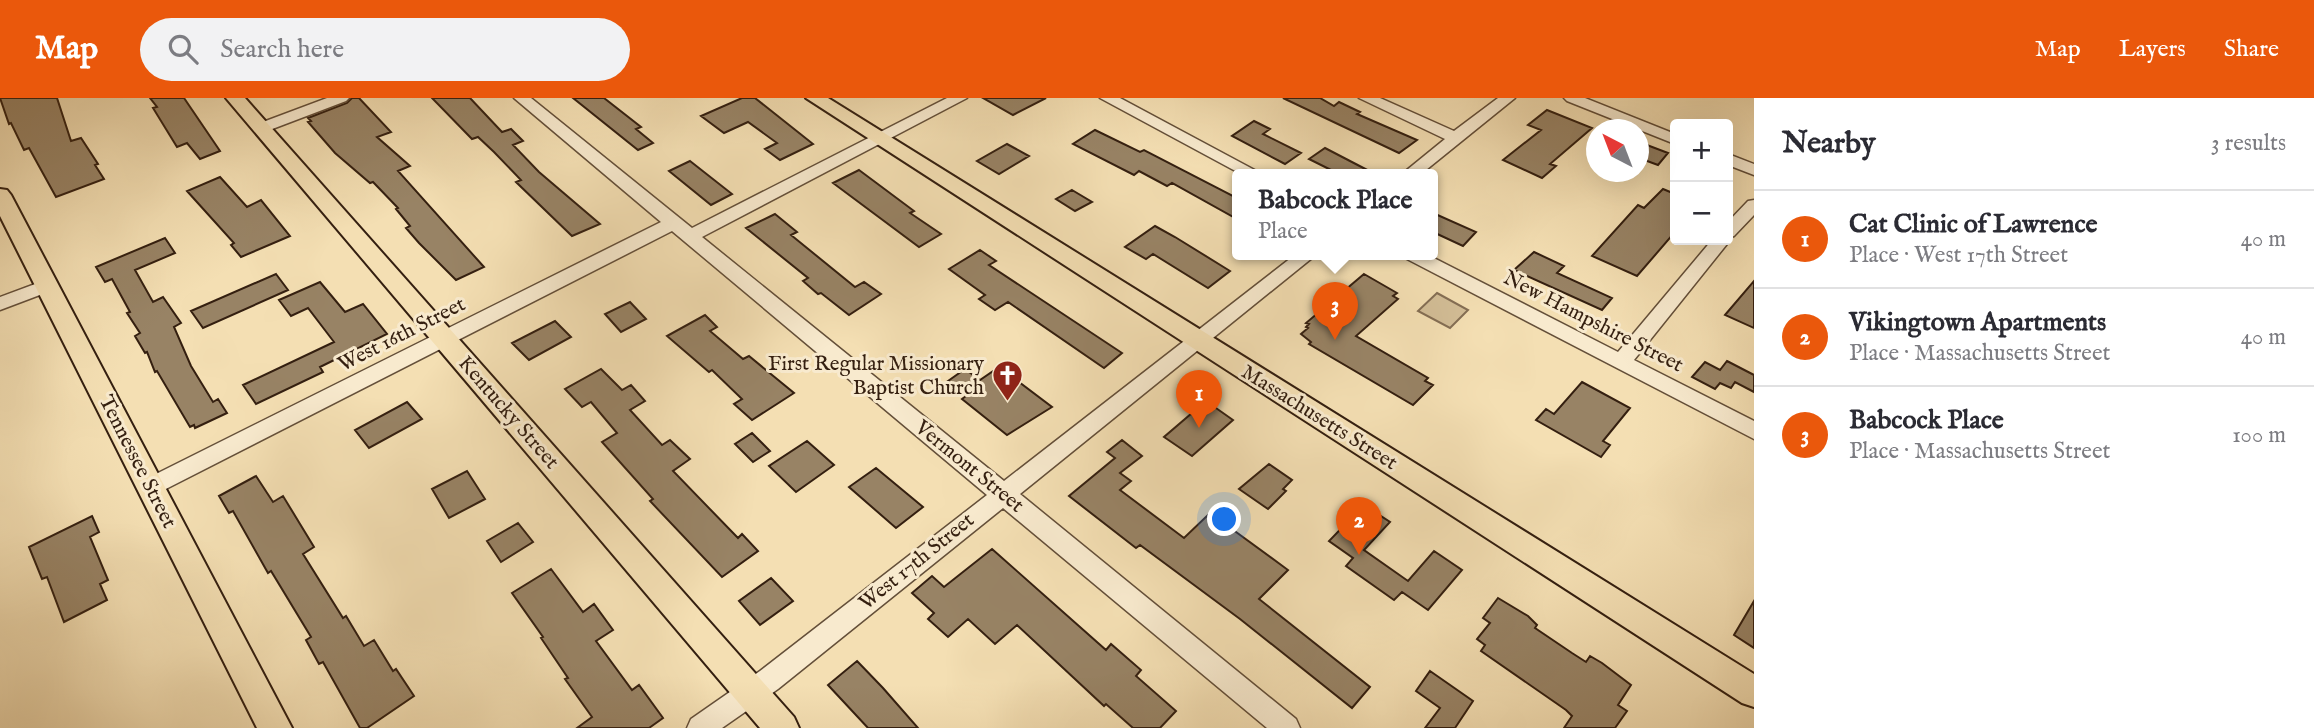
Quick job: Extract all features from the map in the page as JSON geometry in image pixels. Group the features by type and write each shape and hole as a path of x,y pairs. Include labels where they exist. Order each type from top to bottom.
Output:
{"main road":[{"name":"Kentucky Street","path":"235,98 782,728"},
{"name":"Massachusetts Street","path":"815,98 1754,692"},
{"name":"Tennessee Street","path":"0,195 275,728"}],"street":[{"path":"261,128 341,98"},
{"name":"Vermont Street","path":"522,98 1287,728"},
{"name":"West 16th Street","path":"150,487 444,339 879,139 959,98"},
{"path":"1108,98 1244,169"},
{"path":"1367,98 1456,138"},
{"path":"1416,169 1507,98"},
{"path":"1572,98 1670,137"},
{"path":"1733,161 1754,170"},
{"path":"1733,227 1754,205"},
{"path":"1621,362 1717,245"},
{"name":"West 17th Street","path":"700,728 769,680 1300,260"},
{"name":"New Hampshire Street","path":"1423,260 1754,431"},
{"path":"0,304 46,286"}],"shaded area":[{"path":"1437,293 1468,310 1450,328 1418,311"}],"building":[{"path":"0,98 57,98 71,141 81,138 98,164 95,165 104,179 56,197 29,148 24,150 11,123 9,124"},
{"path":"150,98 184,98 220,151 200,159 187,143 177,147 153,108 157,107"},
{"path":"352,98 359,98 391,132 377,137 410,166 398,171 484,267 456,280 406,228 410,226 396,209 398,208 373,182 370,183 335,153 308,122 311,121 308,118 347,103"},
{"path":"432,98 470,98 502,132 511,129 523,141 513,145 539,172 600,224 572,236 516,182 521,180 494,152 478,137 472,139"},
{"path":"573,98 604,98 641,127 636,129 653,143 638,150"},
{"path":"742,98 755,98 813,144 780,160 765,149 777,143 748,122 724,133 701,116"},
{"path":"983,98 1046,98 1013,115"},
{"path":"1283,98 1320,98 1334,106 1339,102 1360,112 1357,114 1417,140 1399,153"},
{"path":"1547,110 1586,126 1586,133 1550,164 1556,166 1542,178 1503,160 1541,130 1528,125"},
{"path":"1254,121 1270,129 1263,134 1301,153 1285,164 1232,136"},
{"path":"1095,130 1140,152 1144,150 1232,195 1232,216 1172,183 1167,186 1139,171 1134,175 1073,144"},
{"path":"1007,144 1029,156 999,174 977,161"},
{"path":"1649,146 1668,153 1658,165 1649,162"},
{"path":"1325,148 1365,169 1329,169 1309,159"},
{"path":"690,161 732,194 711,205 669,171"},
{"path":"859,170 914,211 910,213 941,234 919,247 833,183"},
{"path":"220,177 247,207 261,200 290,236 241,257 231,245 234,243 187,191"},
{"path":"1663,189 1670,192 1670,238 1637,276 1592,256 1638,205 1644,208"},
{"path":"1072,190 1092,202 1075,211 1056,199"},
{"path":"775,214 797,232 791,235 855,287 864,282 881,294 849,315 821,293 818,294 803,281 808,278 746,228"},
{"path":"1438,215 1476,232 1463,246 1438,234"},
{"path":"1155,226 1230,271 1208,288 1153,254 1146,259 1125,247"},
{"path":"165,238 175,253 135,270 153,302 163,297 181,323 174,327 191,366 213,402 218,399 227,413 195,428 194,425 190,427 157,371 155,372 147,352 145,353 135,336 140,333 127,313 130,312 112,279 105,282 96,267"},
{"path":"980,250 996,261 989,265 1122,353 1104,368 1008,302 995,310 979,299 985,295 949,269"},
{"path":"1534,252 1564,266 1557,273 1612,298 1602,310 1514,270"},
{"path":"276,274 288,290 203,328 191,311"},
{"path":"1364,274 1397,293 1393,296 1398,299 1356,336 1428,378 1425,381 1433,385 1413,405 1309,344 1311,342 1301,334 1308,328 1306,327 1309,324 1306,323"},
{"path":"1754,281 1754,328 1725,315"},
{"path":"320,282 345,312 363,304 387,334 320,367 323,372 256,404 243,385 334,342 308,308 291,316 279,300"},
{"path":"630,302 646,319 621,332 605,314"},
{"path":"705,315 717,327 710,331 743,359 749,356 794,393 752,420 734,404 742,399 712,370 709,372 667,336"},
{"path":"555,321 571,337 529,360 512,343"},
{"path":"1727,361 1754,375 1754,392 1735,382 1731,388 1720,383 1715,389 1692,377 1705,362 1720,370"},
{"name":"First Regular Missionary Baptist Church","path":"999,367 1052,407 1007,435 962,399 966,396 948,381 965,369 980,380"},
{"path":"601,369 622,390 631,385 645,401 630,410 662,445 670,440 690,459 673,471 738,538 742,534 758,551 722,577 650,501 653,499 602,442 617,433 591,402 582,407 565,389"},
{"path":"1582,382 1630,408 1603,441 1610,445 1601,457 1536,420 1546,409 1554,414"},
{"path":"1206,401 1233,420 1192,456 1164,437"},
{"path":"407,402 422,419 369,448 355,430"},
{"path":"752,433 770,451 753,462 735,444"},
{"path":"1122,440 1142,456 1120,473 1131,481 1120,490 1184,538 1210,513 1288,570 1259,599 1370,687 1352,708 1240,619 1140,545 1136,548 1069,496 1115,458 1107,452"},
{"path":"807,441 834,465 796,492 769,466"},
{"path":"1269,464 1292,480 1283,489 1286,491 1268,509 1239,489"},
{"path":"876,468 923,507 896,528 849,487"},
{"path":"467,471 485,499 449,518 432,489"},
{"path":"256,476 273,502 283,496 314,547 303,554 343,618 346,616 364,646 374,640 393,671 396,669 414,696 367,728 360,728 323,662 319,664 306,640 311,637 271,571 268,573 233,511 229,513 219,496"},
{"path":"1364,505 1390,522 1364,550 1408,581 1434,551 1462,570 1428,610 1402,592 1394,600 1346,566 1353,558 1329,541"},
{"path":"92,516 99,532 90,537 108,580 100,584 107,600 64,622 47,577 42,579 29,547"},
{"path":"518,523 533,542 501,562 487,541"},
{"path":"992,549 1106,650 1111,644 1141,670 1136,676 1176,711 1160,728 1133,728 1106,704 1104,706 1017,625 995,644 968,619 948,637 928,619 934,613 912,593 932,576 944,587"},
{"path":"551,569 583,612 594,604 613,630 596,641 632,690 639,685 663,718 649,728 577,728 592,717 565,679 568,678 541,638 543,637 512,593"},
{"path":"771,578 793,601 760,625 739,601"},
{"path":"1498,598 1528,616 1537,625 1535,628 1572,653 1586,662 1590,656 1631,685 1618,705 1627,711 1615,728 1564,728 1572,716 1566,710 1481,651 1485,645 1477,639 1490,623 1483,618"},
{"path":"1754,601 1754,648 1734,635"},
{"path":"857,661 918,728 868,728 828,685"},
{"path":"1430,671 1473,701 1455,728 1425,728 1440,708 1416,691"}],"place":[{"name":"Babcock Place","path":"1335,340"},
{"name":"First Regular Missionary Baptist Church","path":"1007,403"},
{"name":"Cat Clinic of Lawrence","path":"1199,428"},
{"name":"Vikingtown Apartments","path":"1359,555"}]}
